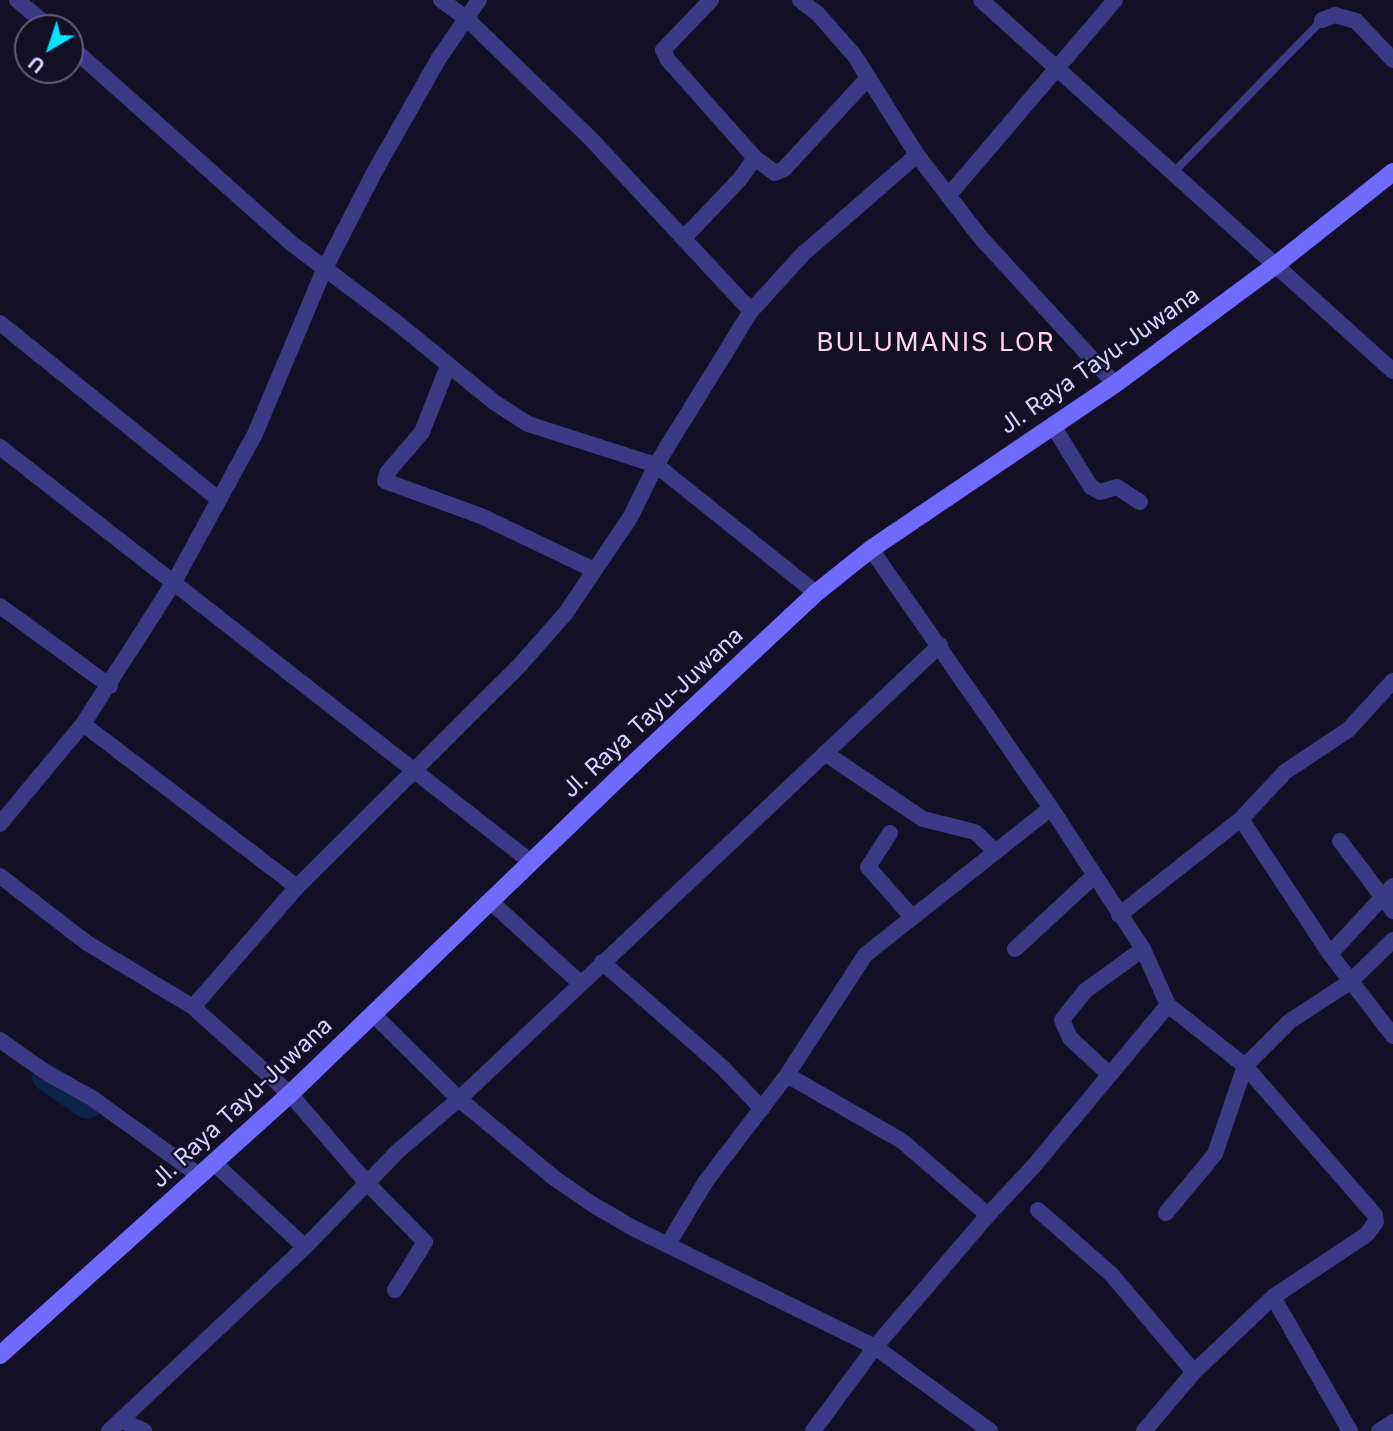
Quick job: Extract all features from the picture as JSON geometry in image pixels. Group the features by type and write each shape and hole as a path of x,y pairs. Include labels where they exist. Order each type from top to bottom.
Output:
{"main road":[{"name":"Jl. Raya Tayu-Juwana","path":"0,1355 290,1094 816,593 871,550 1115,384 1277,264 1393,172"}],"street":[{"path":"18,0 34,14"},
{"path":"441,0 466,18 591,139 751,311"},
{"path":"0,824 83,724 110,686 174,582 217,498 255,434 324,270 375,171 439,58 479,0"},
{"path":"710,0 663,50 668,60 755,158 775,173 784,169 868,78"},
{"path":"800,0 839,36 917,155 981,237 1115,384"},
{"path":"981,0 1059,67 1393,371"},
{"path":"949,195 1115,0"},
{"path":"1322,20 1335,15 1356,21 1393,60"},
{"path":"84,59 237,197 324,270 396,323 448,366 528,424 656,465 816,593"},
{"path":"193,1007 297,887 528,656 565,614 630,518 656,465 751,311 803,254 917,155"},
{"path":"684,237 740,180 755,158"},
{"path":"0,323 217,498"},
{"path":"448,366 422,432 387,473 385,481 481,516 594,570"},
{"path":"1053,426 1091,487 1100,492 1117,487 1140,502"},
{"path":"0,447 531,862"},
{"path":"871,550 940,645 1051,808 1143,950 1168,1005 1245,1066 1374,1215 1376,1222 1366,1235 1273,1297 1194,1372 1144,1431"},
{"path":"0,606 110,686"},
{"path":"115,1425 305,1247 366,1182 459,1099 940,645"},
{"path":"1119,915 1241,820 1285,772 1348,730 1393,681"},
{"path":"83,724 297,887"},
{"path":"825,753 923,820 975,832 995,850"},
{"path":"668,1244 706,1181 787,1075 865,955 1051,808"},
{"path":"1241,820 1330,954 1393,1036"},
{"path":"890,833 868,867 912,916"},
{"path":"1340,841 1388,892 1393,911"},
{"path":"0,876 87,943 193,1007 290,1094 366,1182 425,1242 395,1290"},
{"path":"1015,949 1094,876"},
{"path":"1330,954 1388,892"},
{"path":"490,901 580,983"},
{"path":"1166,1213 1215,1154 1245,1066 1290,1021 1350,982 1393,940"},
{"path":"1109,1074 1070,1038 1062,1020 1085,991 1143,950"},
{"path":"602,962 704,1051 762,1109"},
{"path":"813,1431 875,1347 1032,1168 1168,1005"},
{"path":"373,1014 459,1099 553,1177 623,1222 875,1347 990,1431"},
{"path":"0,1040 47,1073 92,1098 200,1176"},
{"path":"787,1075 902,1141 988,1215"},
{"path":"215,1164 305,1247"},
{"path":"1038,1210 1111,1274 1194,1372"},
{"path":"1273,1297 1350,1431"},
{"path":"1379,1431 1393,1422"},
{"path":"115,1425 144,1431"}],"lane":[{"path":"1174,172 1322,20"}],"waterway":[{"path":"46,1077 87,1105"}],"district":[{"name":"BULUMANIS LOR","path":"936,343"}]}
